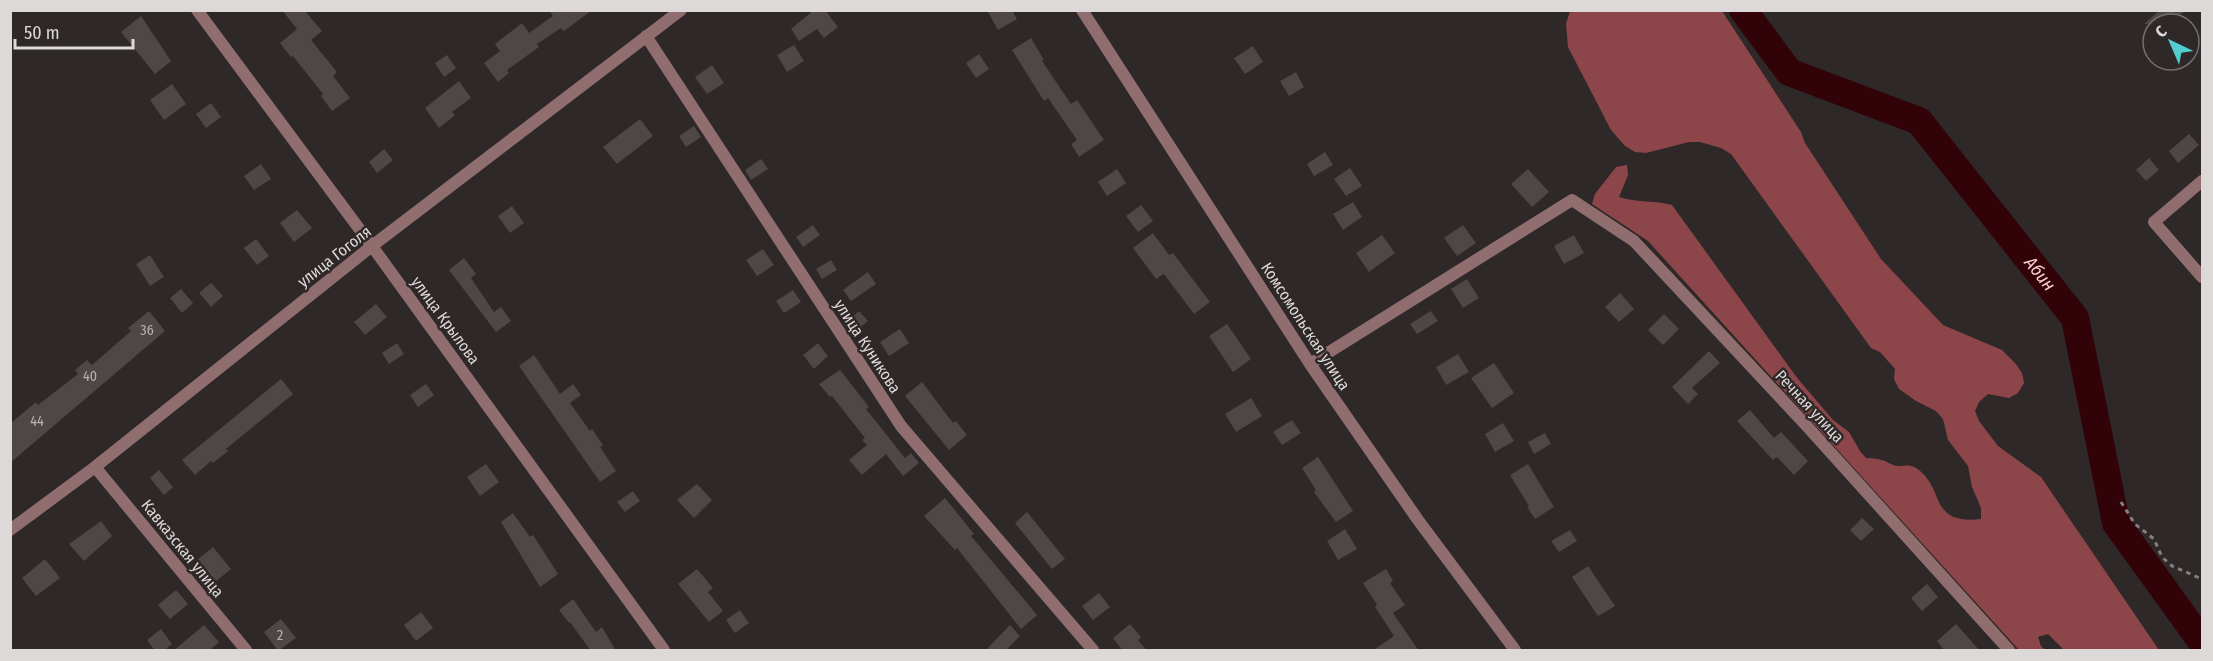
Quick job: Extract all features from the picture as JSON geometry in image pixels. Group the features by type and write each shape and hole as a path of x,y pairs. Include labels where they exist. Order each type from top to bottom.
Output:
{"street":[{"name":"улица Крылова","path":"197,10 372,246 664,651"},
{"name":"улица Гоголя","path":"10,530 95,467 372,246 681,10"},
{"name":"Комсомольская улица","path":"1082,10 1310,364 1418,520 1515,651"},
{"name":"улица Куникова","path":"646,36 901,426 1093,651"},
{"path":"2202,181 2154,222 2202,277"},
{"name":"Речная улица","path":"1310,364 1572,200 1634,241 1804,423 2009,651"},
{"name":"Кавказская улица","path":"95,467 246,651"}],"path":[{"path":"2121,502 2135,524 2154,539 2162,557 2172,566 2202,579"}],"shaded area":[{"path":"1570,11 1722,11 1881,259 1943,325 2002,350 2016,364 2022,373 2024,383 2018,393 2009,398 1988,394 1979,402 1975,411 1979,421 1998,446 2041,477 2159,650 2064,650 2048,634 2038,637 2045,650 2019,650 1648,241 1592,204 1595,194 1616,167 1627,165 1628,175 1619,197 1672,205 1798,379 1833,420 1849,432 1866,458 1896,466 1916,468 1925,476 1945,511 1952,516 1964,519 1981,519 1981,508 1972,487 1968,466 1948,440 1943,419 1936,411 1899,389 1894,379 1895,369 1880,352 1871,348 1731,154 1721,148 1700,142 1689,142 1646,153 1635,152 1625,146 1611,130 1568,47 1566,24"}],"building":[{"path":"282,10 304,10 322,31 311,40 337,72 333,76 350,98 332,111 321,96 323,94 280,43 297,29"},
{"path":"549,10 592,10 564,31 561,28 537,44 539,47 507,70 509,73 498,82 484,63 500,51 495,44 522,23 529,33 553,16"},
{"path":"814,10 825,10 838,27 824,38 817,29 799,41 791,29"},
{"path":"987,10 1012,10 1017,19 998,30"},
{"path":"2160,10 2186,10 2184,12 2158,12"},
{"path":"141,16 171,61 155,74 121,32"},
{"path":"1031,38 1044,60 1042,61 1071,104 1077,100 1104,140 1079,157 1071,144 1077,140 1048,98 1044,101 1012,50"},
{"path":"794,45 804,61 787,72 777,55"},
{"path":"1253,46 1263,62 1245,74 1234,58"},
{"path":"979,54 989,69 976,78 966,63"},
{"path":"447,55 456,68 444,77 435,63"},
{"path":"712,65 724,83 707,94 695,77"},
{"path":"1296,72 1304,87 1289,96 1280,81"},
{"path":"459,81 471,98 452,112 455,115 439,128 425,108"},
{"path":"172,84 186,104 164,120 150,100"},
{"path":"211,103 221,117 206,128 196,114"},
{"path":"640,119 653,136 617,164 603,147"},
{"path":"694,126 701,137 686,147 679,136"},
{"path":"2189,134 2199,145 2178,163 2169,151"},
{"path":"384,149 393,160 377,173 369,162"},
{"path":"1325,152 1333,165 1314,176 1307,164"},
{"path":"2149,158 2159,170 2146,181 2136,170"},
{"path":"761,159 768,169 751,180 745,170"},
{"path":"261,164 271,179 254,190 244,176"},
{"path":"1350,168 1362,186 1346,196 1334,179"},
{"path":"1117,169 1126,183 1107,196 1098,182"},
{"path":"1528,169 1549,192 1532,207 1511,184"},
{"path":"1353,202 1362,217 1343,230 1333,214"},
{"path":"1141,205 1153,221 1138,232 1126,216"},
{"path":"512,206 524,223 510,233 498,216"},
{"path":"297,210 312,228 294,242 280,223"},
{"path":"813,225 820,235 803,247 796,237"},
{"path":"1463,225 1476,243 1457,256 1444,238"},
{"path":"1153,233 1169,255 1173,253 1210,302 1194,314 1164,274 1156,279 1133,248"},
{"path":"1382,235 1395,253 1369,272 1356,253"},
{"path":"1574,235 1584,253 1564,264 1554,246"},
{"path":"256,239 269,256 257,265 244,248"},
{"path":"763,249 774,265 757,276 746,260"},
{"path":"150,255 164,277 150,286 136,264"},
{"path":"464,258 476,274 471,278 494,312 501,307 511,321 496,332 449,270"},
{"path":"831,260 837,270 822,279 816,269"},
{"path":"868,272 876,284 851,301 843,290"},
{"path":"1467,279 1479,298 1463,308 1451,289"},
{"path":"211,283 223,296 211,307 199,293"},
{"path":"181,289 193,303 182,313 170,298"},
{"path":"793,290 801,302 784,313 776,301"},
{"path":"1620,293 1634,309 1619,322 1605,307"},
{"path":"376,304 387,317 365,335 354,322"},
{"path":"149,311 165,331 10,463 10,424 36,402 38,405 78,374 75,370 87,360 92,365 131,331 128,328"},
{"path":"859,311 868,321 853,333 845,324"},
{"path":"1431,311 1438,321 1417,334 1410,324"},
{"path":"1664,314 1679,329 1663,345 1648,330"},
{"path":"1227,324 1251,359 1233,372 1209,336"},
{"path":"900,329 909,343 889,356 880,342"},
{"path":"397,343 404,354 389,364 382,353"},
{"path":"818,343 828,356 814,369 803,355"},
{"path":"1709,351 1720,363 1692,388 1698,394 1688,404 1672,387"},
{"path":"1458,354 1469,372 1446,385 1436,367"},
{"path":"534,355 560,394 573,384 581,395 570,403 603,445 600,447 616,471 600,482 519,366"},
{"path":"1494,363 1514,393 1492,408 1471,378"},
{"path":"840,370 869,407 866,409 905,458 911,453 919,463 903,476 886,454 862,475 849,460 867,445 862,440 865,438 832,396 830,397 819,384"},
{"path":"281,379 293,394 226,449 228,451 213,463 211,461 195,475 182,460"},
{"path":"922,382 953,423 956,421 967,435 949,450 905,396"},
{"path":"426,384 434,395 418,407 410,395"},
{"path":"1251,398 1262,416 1236,432 1225,414"},
{"path":"1750,410 1774,438 1781,432 1808,461 1794,475 1777,457 1773,460 1737,421"},
{"path":"1292,420 1301,433 1282,445 1273,432"},
{"path":"1503,423 1514,441 1495,452 1485,434"},
{"path":"1545,433 1551,444 1534,454 1528,442"},
{"path":"1318,457 1353,511 1336,522 1314,492 1316,490 1302,468"},
{"path":"486,464 499,482 480,496 467,477"},
{"path":"1528,464 1554,507 1535,519 1510,475"},
{"path":"159,470 173,487 164,495 150,478"},
{"path":"697,484 712,500 694,518 677,500"},
{"path":"633,491 640,501 625,512 617,502"},
{"path":"945,498 974,534 971,536 1037,615 1021,629 957,548 955,550 924,516"},
{"path":"1027,512 1065,559 1052,569 1015,523"},
{"path":"513,513 530,537 533,535 558,574 540,587 501,522"},
{"path":"1862,518 1874,529 1861,541 1850,530"},
{"path":"101,521 112,536 84,561 69,544"},
{"path":"1345,529 1357,549 1338,560 1327,541"},
{"path":"1570,530 1577,541 1559,552 1551,541"},
{"path":"213,547 231,569 215,582 197,560"},
{"path":"45,559 60,578 36,596 22,578"},
{"path":"1588,566 1615,606 1598,616 1572,577"},
{"path":"697,569 713,588 708,592 723,611 709,622 678,584"},
{"path":"1386,569 1393,581 1390,583 1405,605 1393,613 1419,651 1372,651 1394,636 1363,583"},
{"path":"1927,584 1938,597 1922,611 1911,598"},
{"path":"176,590 188,604 170,619 158,605"},
{"path":"1099,593 1110,607 1093,620 1082,606"},
{"path":"573,599 596,632 602,627 616,651 591,651 559,610"},
{"path":"740,610 749,623 735,633 726,620"},
{"path":"421,612 433,628 416,641 404,625"},
{"path":"281,619 296,638 278,651 264,632"},
{"path":"1130,624 1141,637 1138,640 1147,651 1123,651 1113,638"},
{"path":"1956,624 1980,651 1945,651 1937,641"},
{"path":"204,625 219,642 209,651 173,651"},
{"path":"1010,625 1020,636 1005,651 985,651"},
{"path":"161,629 172,644 164,651 155,651 147,640"}],"waterway":[{"name":"Абин","path":"1743,10 1789,72 1919,121 2075,318 2116,523 2202,642"}]}
